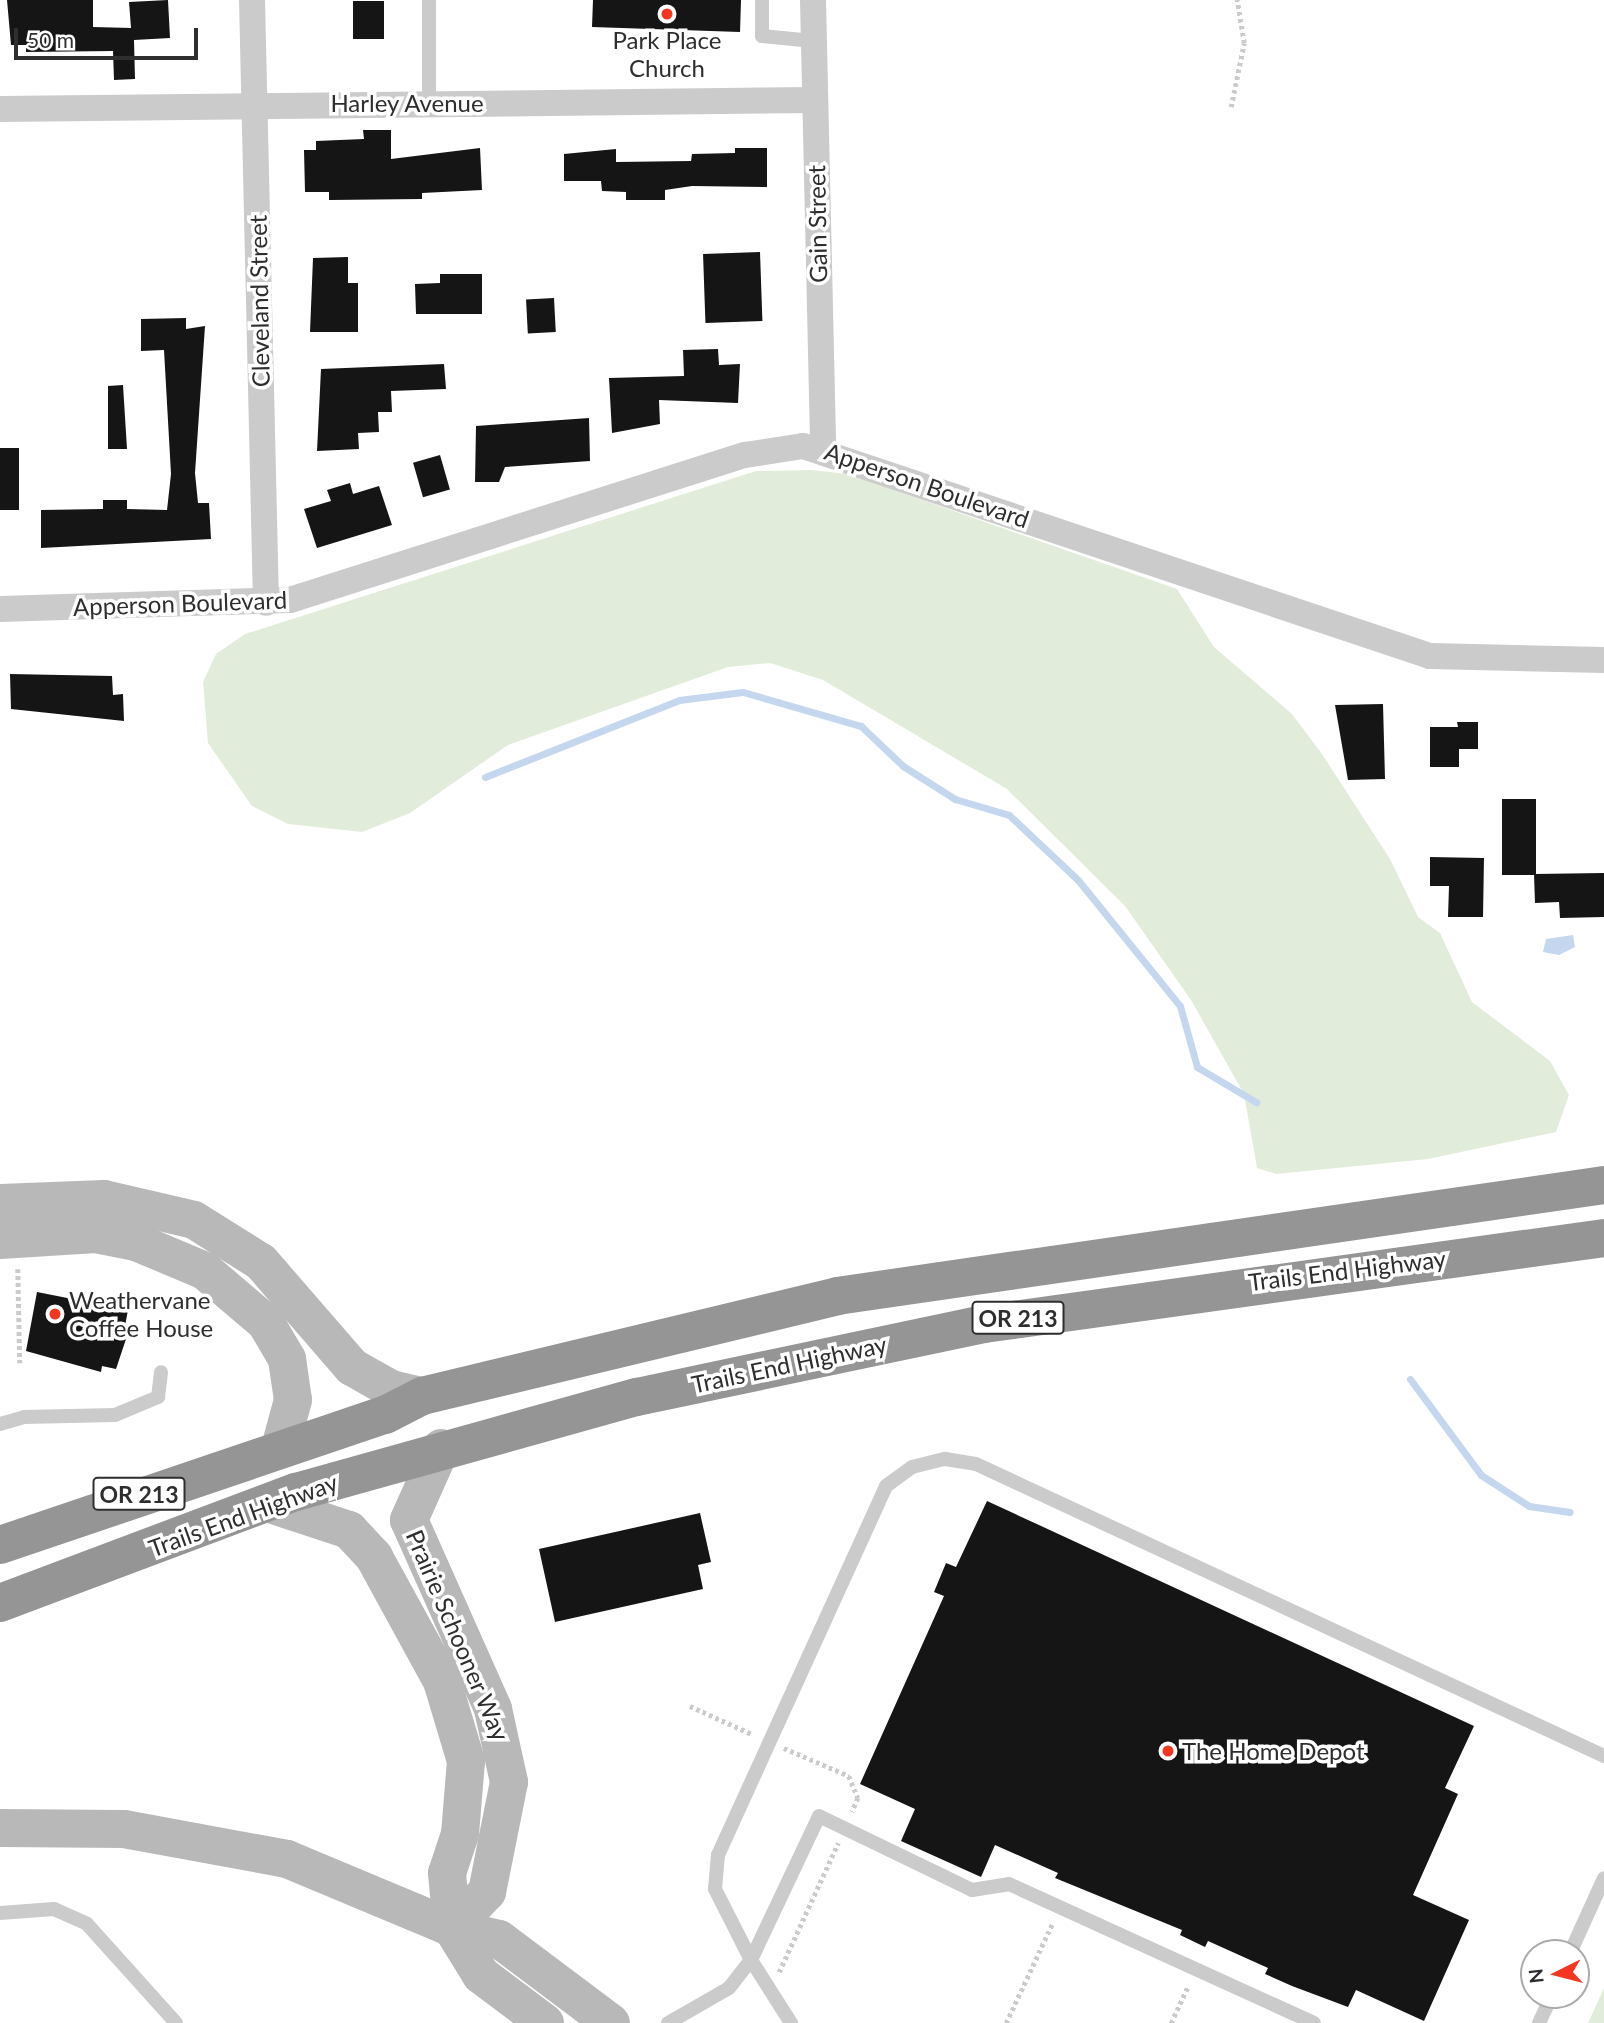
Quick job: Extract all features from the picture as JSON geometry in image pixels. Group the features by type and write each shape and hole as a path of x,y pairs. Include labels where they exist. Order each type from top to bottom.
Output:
{"highway":[{"name":"Trails End Highway","path":"0,1545 422,1396 837,1296 1604,1185"},
{"name":"Trails End Highway","path":"0,1603 441,1448 637,1396 984,1324 1604,1238"}],"main road":[{"path":"0,1203 104,1199 194,1220 261,1262 352,1367 391,1389 422,1396"},
{"path":"5,1255 96,1234 136,1242 205,1271 266,1323 287,1359 293,1400 280,1448"},
{"name":"Prairie Schooner Way","path":"441,1448 409,1520 493,1709 509,1782 487,1892 452,1928"},
{"name":"Prairie Schooner Way","path":"273,1505 349,1530 374,1557 453,1704 466,1793 447,1873 452,1928"},
{"path":"0,1828 124,1829 241,1846 331,1874 452,1928 499,1939 611,2023"},
{"path":"452,1928 481,1975 545,2023"}],"street":[{"name":"Cleveland Street","path":"253,0 265,603"},
{"name":"Gain Street","path":"813,0 823,448"},
{"name":"Harley Avenue","path":"0,109 254,104 814,100"},
{"name":"Apperson Boulevard","path":"0,609 265,603 321,592 745,455 823,448 1430,656 1604,660"}],"lane":[{"path":"429,0 429,103"},
{"path":"762,0 762,36 813,41"},
{"path":"0,1424 24,1417 115,1415 158,1398 161,1372"},
{"path":"791,2023 751,1959 715,1889 718,1855 887,1486 912,1467 945,1459 976,1464 1604,1756"},
{"path":"668,2023 729,1988 751,1959 819,1816 972,1890 1009,1884 1314,2023"},
{"path":"1576,1939 1604,1878"},
{"path":"0,1913 54,1909 87,1924 176,2023"}],"path":[{"path":"1231,107 1244,43 1237,0"},
{"path":"5,1255 23,1273 20,1363"},
{"path":"690,1706 849,1776 858,1798 771,1990"},
{"path":"1006,2023 1060,1907"},
{"path":"1171,2023 1196,1968"}],"green space":[{"path":"812,470 848,474 1177,589 1214,647 1292,714 1322,754 1390,859 1418,917 1440,933 1472,1002 1550,1061 1569,1095 1556,1132 1428,1159 1276,1174 1257,1168 1244,1094 1191,1000 1125,906 1007,789 823,680 770,663 728,667 508,745 410,813 362,832 288,824 252,806 208,743 203,682 216,654 245,634 756,471"},
{"path":"1604,1988 1604,2023 1588,2023"}],"water":[{"path":"1573,935 1575,947 1559,955 1543,952 1546,939"}],"building":[{"path":"7,0 93,0 93,27 131,28 129,2 168,0 170,38 134,40 135,79 114,80 113,51 26,52 26,45 11,45"},
{"name":"Park Place Church","path":"593,0 741,0 740,32 592,27"},
{"path":"353,1 384,1 384,39 353,39"},
{"path":"363,130 391,130 391,159 480,148 482,190 422,193 422,199 329,200 329,192 305,192 304,150 316,150 316,141 364,139"},
{"path":"735,148 767,148 767,187 692,186 665,190 665,200 626,200 626,192 602,191 601,181 564,181 564,154 616,149 616,162 691,161 692,154 735,153"},
{"path":"760,252 762,321 705,323 703,254"},
{"path":"348,257 348,283 358,283 358,332 310,332 313,258"},
{"path":"440,274 482,274 482,314 416,314 415,284 440,283"},
{"path":"554,298 556,332 528,333 526,299"},
{"path":"186,318 186,329 205,326 195,473 198,503 209,503 211,539 41,548 41,510 103,509 103,500 127,500 127,509 167,510 171,474 164,350 141,351 141,319"},
{"path":"718,349 719,365 740,364 738,403 659,400 660,424 612,433 609,378 684,376 683,350"},
{"path":"444,364 446,389 391,391 392,412 378,412 379,432 358,433 359,449 317,451 321,369"},
{"path":"123,385 127,449 108,449 108,386"},
{"path":"589,418 590,461 505,467 499,482 475,482 476,426"},
{"path":"0,448 19,448 19,510 0,510"},
{"path":"440,455 450,490 423,497 413,463"},
{"path":"350,483 353,494 379,486 392,525 317,548 304,509 331,501 327,490"},
{"path":"10,674 112,676 113,695 123,694 124,721 11,709"},
{"path":"1383,704 1385,779 1348,780 1335,705"},
{"path":"1457,722 1478,722 1478,749 1459,749 1459,767 1430,767 1430,727 1458,727"},
{"path":"1502,799 1536,799 1536,875 1502,875"},
{"path":"1430,857 1484,858 1483,917 1448,917 1449,886 1430,886"},
{"path":"1604,873 1604,917 1560,918 1559,902 1535,903 1534,874"},
{"path":"37,1292 128,1310 125,1326 130,1327 116,1369 102,1366 101,1372 26,1351"},
{"name":"The Home Depot","path":"987,1501 1474,1726 1445,1788 1458,1794 1413,1895 1469,1920 1424,2021 1356,1990 1348,2007 1292,1986 1265,1974 1268,1968 1208,1941 1205,1947 1180,1935 1182,1930 1055,1878 1058,1873 995,1845 981,1877 901,1841 915,1809 860,1784 944,1596 934,1592 946,1563 956,1567"},
{"path":"700,1513 711,1562 698,1565 703,1589 555,1622 539,1549"}],"waterway":[{"path":"485,777 679,700 743,692 861,726 903,766 955,799 1009,815 1078,880 1180,1006 1197,1067 1256,1102"},
{"path":"1410,1379 1481,1475 1529,1506 1570,1512"}],"place":[{"name":"Park Place Church","path":"667,14"},
{"name":"Weathervane Coffee House","path":"55,1314"},
{"name":"The Home Depot","path":"1168,1751"}]}
